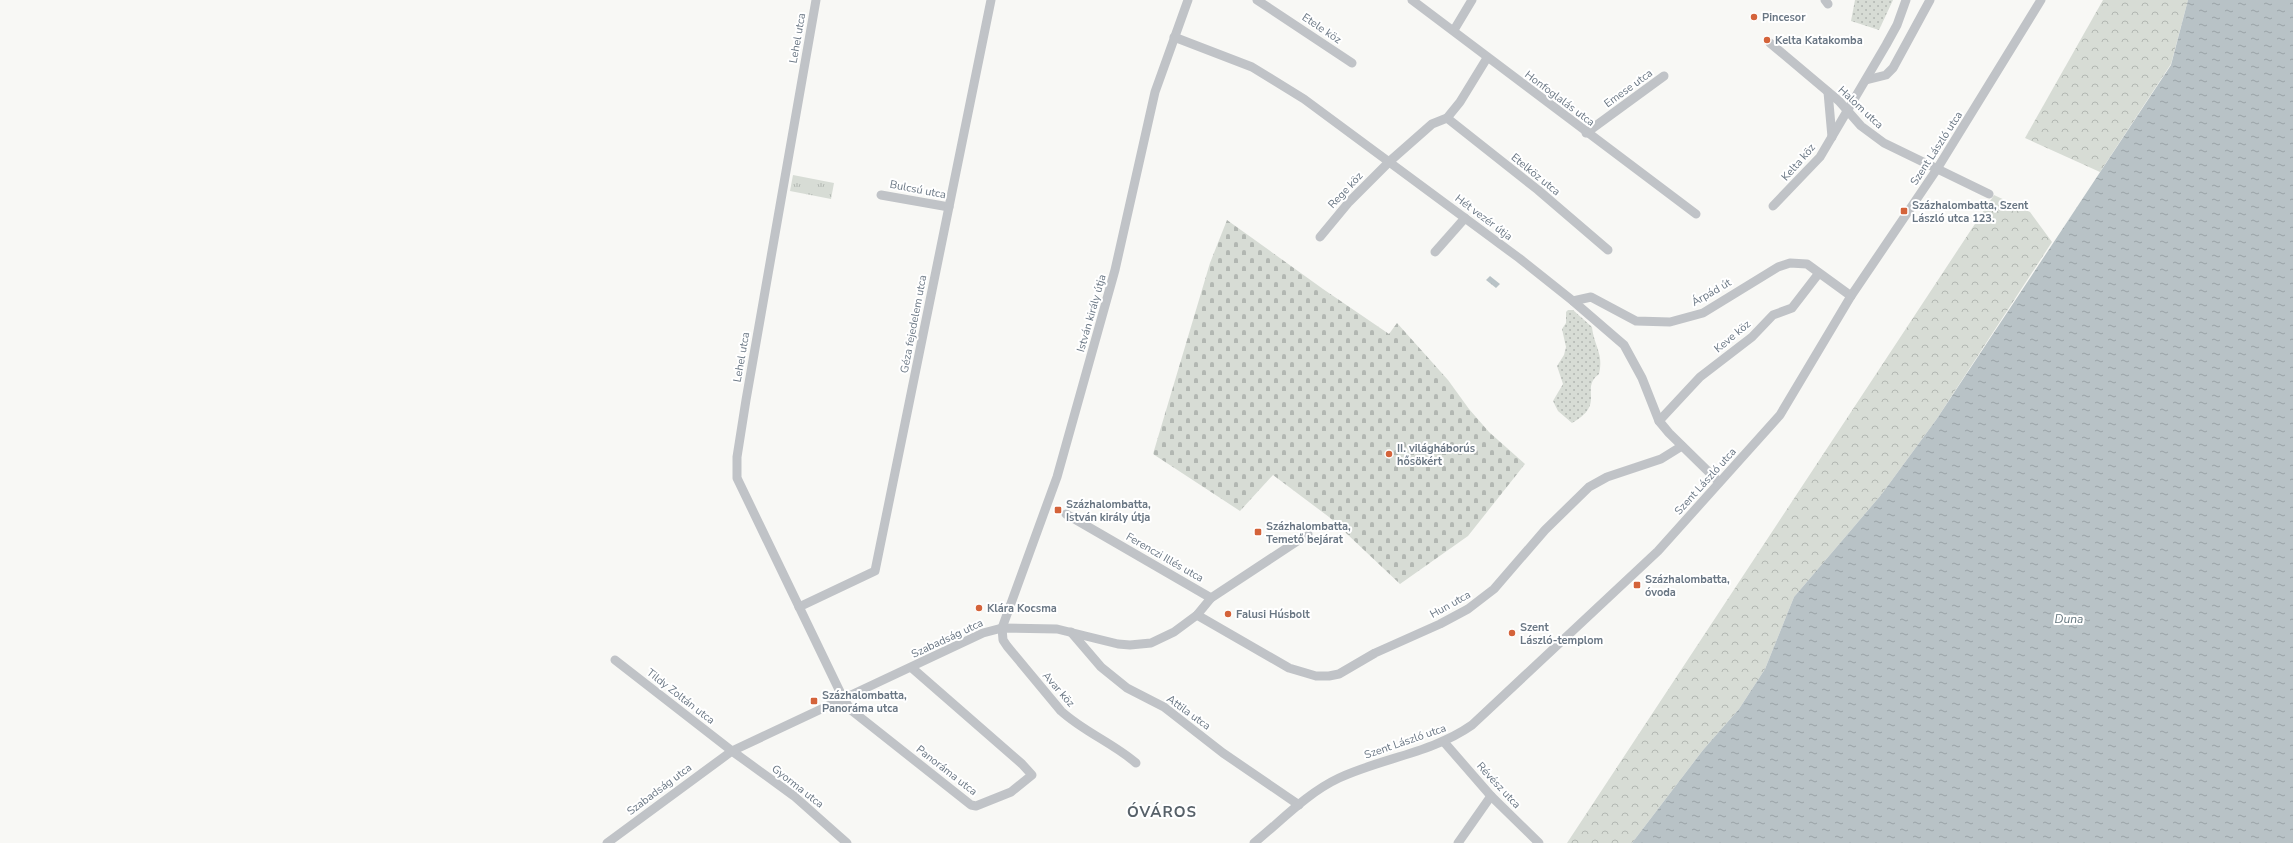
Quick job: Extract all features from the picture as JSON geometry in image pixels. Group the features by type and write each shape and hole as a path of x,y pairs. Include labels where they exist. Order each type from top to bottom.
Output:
{"street":[{"name":"Lehel utca","path":"816,0 746,400 736,467 737,478 742,489 843,698"},
{"name":"Géza fejedelem utca","path":"799,607 875,572 991,0"},
{"name":"István király útja","path":"1002,628 1057,477 1121,248 1148,117 1162,69 1188,0"},
{"name":"Etele köz","path":"1258,0 1352,63"},
{"name":"Honfoglalás utca","path":"1412,0 1454,30 1487,58 1586,133 1696,214"},
{"path":"1454,30 1472,0"},
{"name":"Kelta köz","path":"1773,206 1820,157 1849,111 1897,25 1906,0"},
{"path":"1866,80 1886,75 1893,68 1930,0"},
{"name":"Szent László utca","path":"1254,843 1319,790 1344,776 1444,742 1472,725 1658,551 1780,415 1851,296 1936,169 2041,0"},
{"name":"Hét vezér útja","path":"1174,37 1230,57 1266,75 1304,99 1390,161 1574,301 1624,345 1642,378 1659,421 1682,446 1720,482"},
{"name":"Halom utca","path":"1770,43 1849,111 1861,126 1884,143 1989,194"},
{"path":"1447,118 1460,102 1487,58"},
{"name":"Emese utca","path":"1586,133 1664,76"},
{"path":"1828,92 1832,138"},
{"name":"Rege köz","path":"1320,237 1349,202 1390,161 1432,124 1447,118"},
{"name":"Etelköz utca","path":"1447,118 1538,190 1608,250"},
{"name":"Bulcsú utca","path":"881,195 949,207"},
{"path":"1435,252 1465,218"},
{"name":"Árpád út","path":"1574,301 1591,297 1636,321 1670,322 1703,313 1759,278 1790,263 1807,264 1851,296"},
{"name":"Keve köz","path":"1659,421 1700,377 1752,337 1772,315 1792,308 1819,273"},
{"name":"Hun utca","path":"1197,615 1289,668 1316,676 1339,674 1375,653 1446,622 1482,600 1494,589 1562,513 1589,487 1607,477 1661,459 1682,446"},
{"name":"Ferenczi Illés utca","path":"1066,514 1211,598"},
{"name":"Szabadság utca","path":"607,843 732,751 843,698 912,668 983,633 1002,628 1057,629 1118,644 1141,645 1161,640 1197,615 1211,598 1308,534"},
{"name":"Avar köz","path":"1002,628 1003,640 1006,646 1061,711 1070,720 1121,750 1136,763"},
{"name":"Attila utca","path":"1071,632 1101,667 1127,688 1164,707 1223,753 1299,805"},
{"name":"Tildy Zoltán utca","path":"615,660 732,751"},
{"name":"Panoráma utca","path":"843,698 851,710 971,805 976,806 1010,792 1032,776 1022,764 912,668"},
{"name":"Révész utca","path":"1444,742 1491,796 1539,843"},
{"name":"Gyorma utca","path":"732,751 794,796 847,843"},
{"path":"1458,843 1491,796"}],"green space":[{"path":"1855,0 1893,0 1879,30 1851,21"},
{"path":"2103,0 2188,0 2171,64 2100,172 2025,138"},
{"path":"793,175 834,183 831,199 790,191"},
{"path":"1994,195 2030,212 2052,242 1936,420 1881,495 1794,597 1765,669 1739,709 1703,750 1632,843 1567,843"},
{"path":"1227,220 1389,334 1397,323 1448,380 1469,409 1489,432 1525,464 1468,536 1400,584 1329,517 1273,475 1240,511 1153,454 1210,263"},
{"path":"1568,310 1573,310 1592,327 1600,355 1599,374 1591,385 1591,403 1582,416 1572,423 1558,411 1553,401 1563,384 1557,366 1564,355 1566,347 1562,329 1566,323 1566,312"}],"water":[{"name":"Duna","path":"2188,0 2293,0 2293,843 1632,843 1703,750 1739,709 1765,669 1794,597 1881,495 1936,420 2171,65"},
{"path":"1490,276 1500,284 1496,288 1486,280"}],"place":[{"name":"Pincesor","path":"1754,17"},
{"name":"Kelta Katakomba","path":"1767,40"},
{"name":"Százhalombatta, Szent László utca 123.","path":"1904,211"},
{"name":"II. világháborús hősökért","path":"1389,454"},
{"name":"Százhalombatta, István király útja","path":"1058,510"},
{"name":"Százhalombatta, Temető bejárat","path":"1258,532"},
{"name":"Százhalombatta, óvoda","path":"1637,585"},
{"name":"Klára Kocsma","path":"979,608"},
{"name":"Falusi Húsbolt","path":"1228,614"},
{"name":"Szent László-templom","path":"1512,633"},
{"name":"Százhalombatta, Panoráma utca","path":"814,701"}],"district":[{"name":"ÓVÁROS","path":"1162,812"}]}
